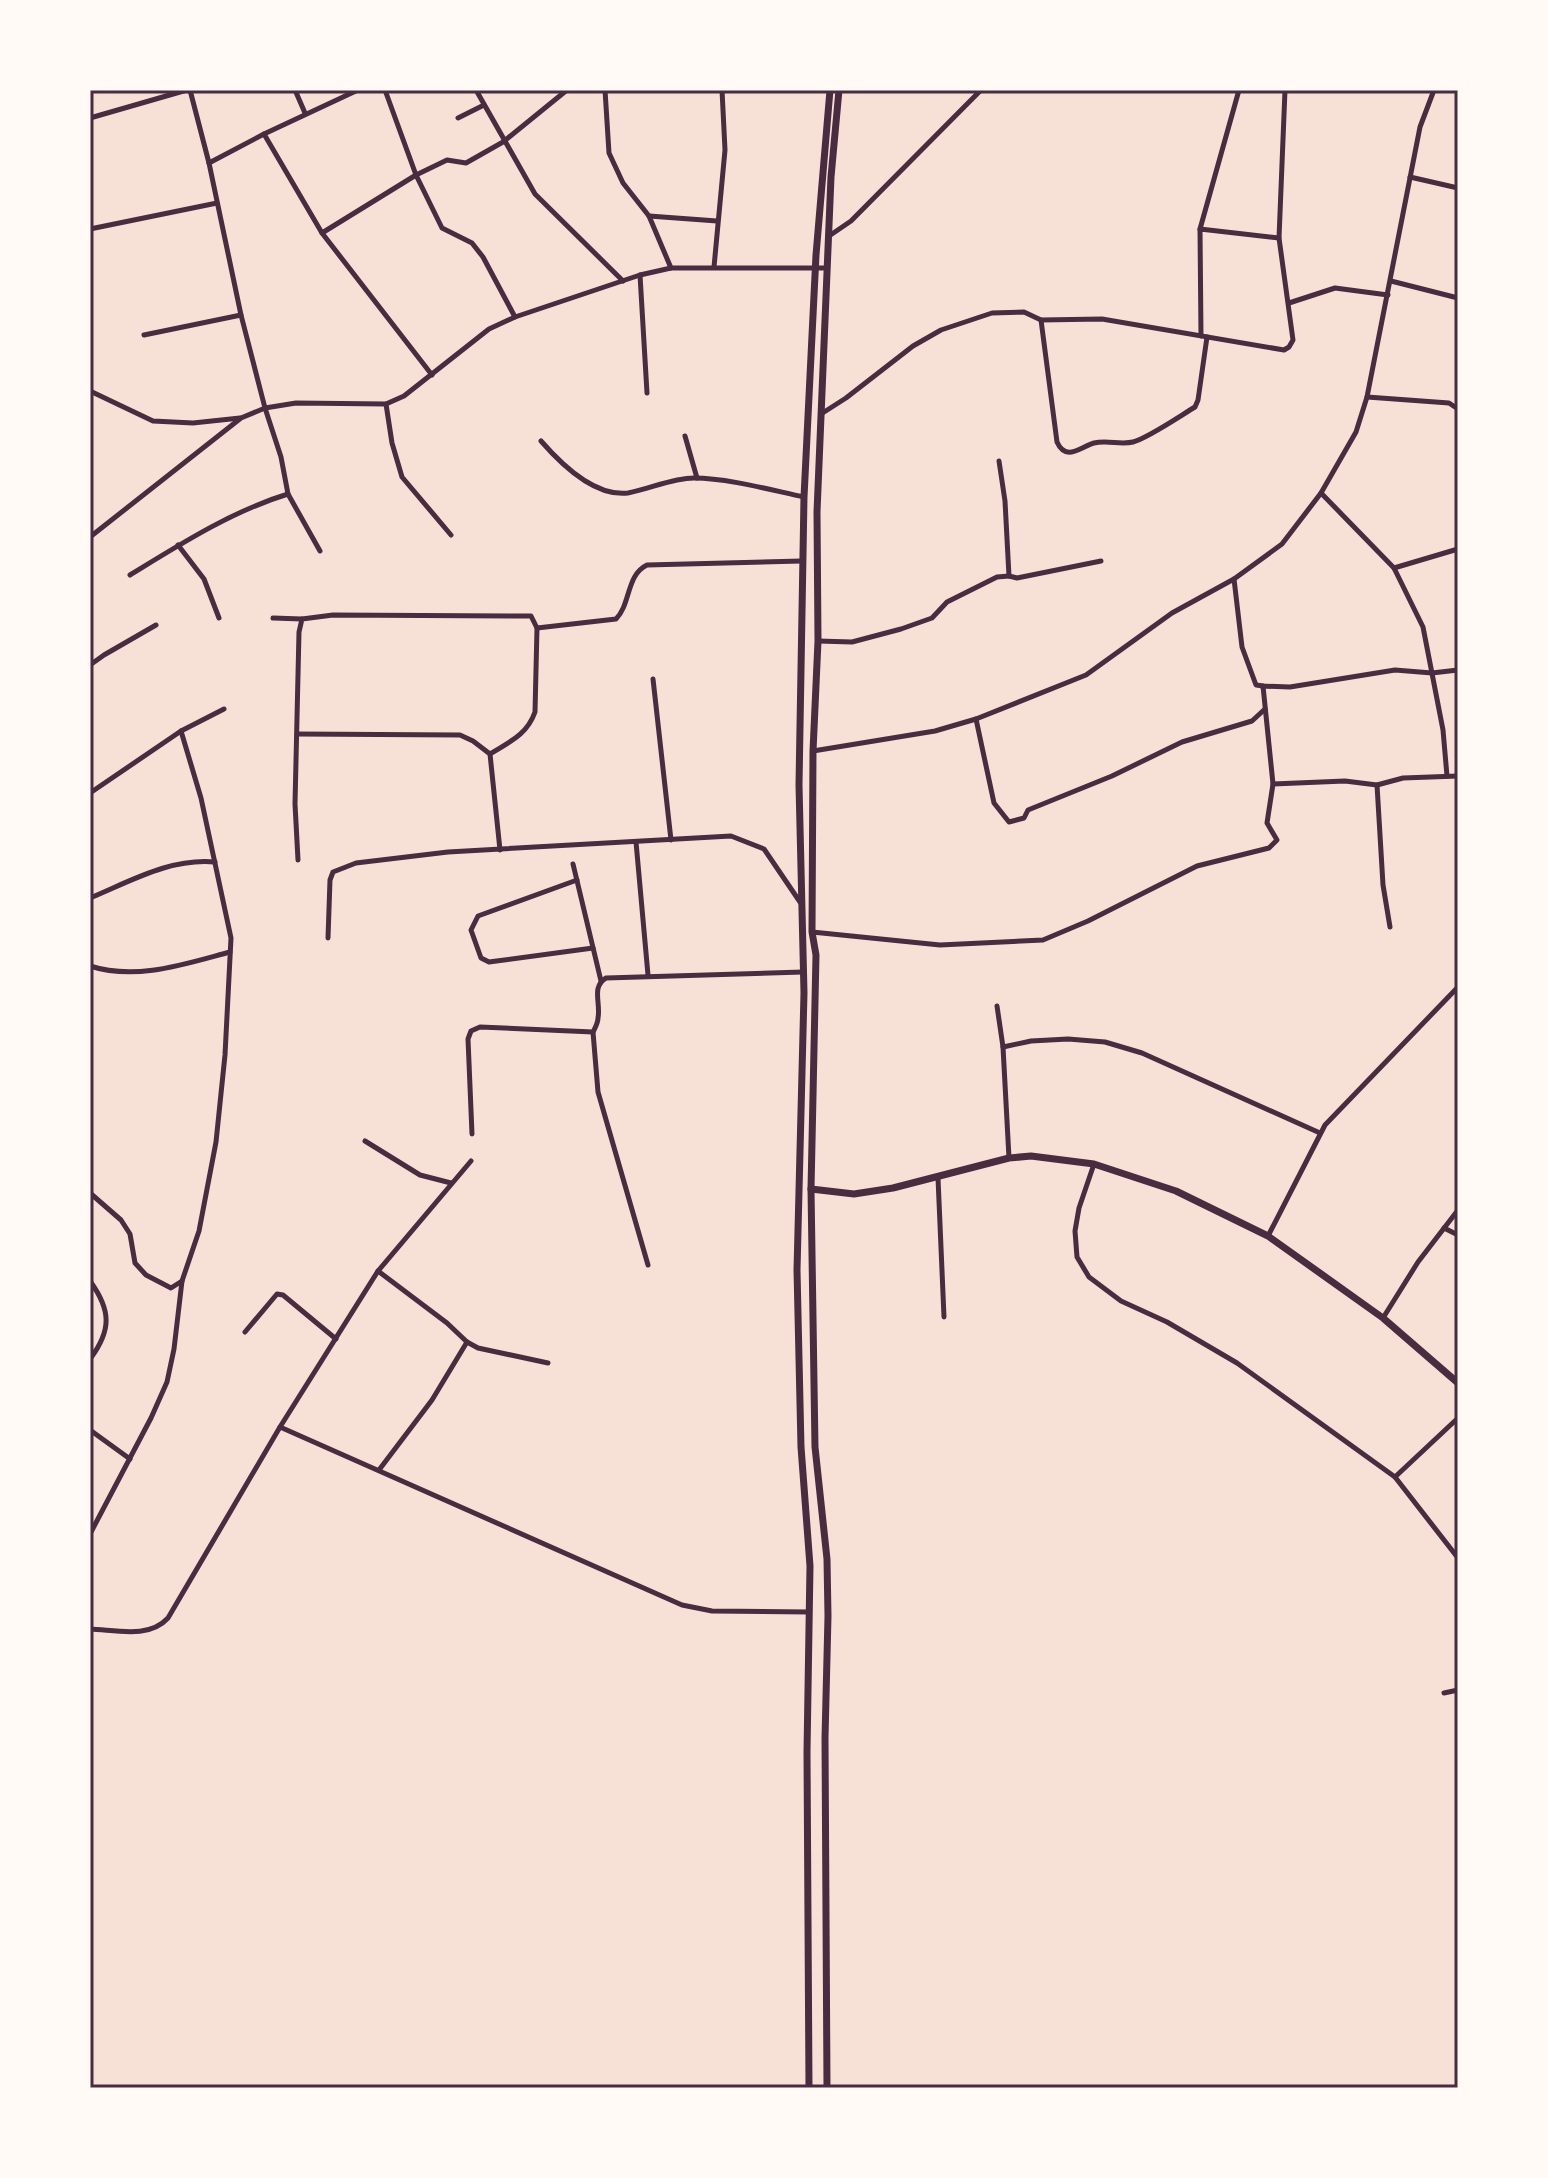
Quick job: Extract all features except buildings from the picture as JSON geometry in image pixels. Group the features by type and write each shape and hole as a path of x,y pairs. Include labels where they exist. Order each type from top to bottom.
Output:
{"main road":[{"path":"809,2088 807,1737 810,1566 801,1447 797,1270 803,972 800,902 802,561 816,268 830,90"},
{"path":"827,2088 825,1738 828,1616 826,1546 815,1447 811,1189 816,955 812,932 813,751 818,641 817,512 826,268 839,90"},
{"path":"802,1048 814,1049"},
{"path":"811,1189 854,1194 938,1178 1009,1158 1053,1158 1094,1164 1176,1191 1268,1236 1383,1318 1458,1383"},
{"path":"801,1447 815,1447"}],"street":[{"path":"90,118 189,90 209,163 241,315 281,457 288,494 320,551"},
{"path":"295,90 305,113"},
{"path":"209,163 356,90"},
{"path":"385,90 416,175 442,228 472,243 483,257 515,317"},
{"path":"476,90 535,194 623,281"},
{"path":"322,233 416,175 447,160 466,163 503,142 567,90"},
{"path":"605,90 609,153 628,191 649,216 671,268"},
{"path":"714,267 725,150 722,90"},
{"path":"829,236 851,221 981,90"},
{"path":"1041,320 1057,442 1062,450 1078,452 1091,444 1131,443 1195,407 1204,336 1200,229 1239,90"},
{"path":"821,414 913,346 941,330 992,313 1024,312 1041,320 1102,319 1284,350 1289,347 1293,340 1279,238 1285,90"},
{"path":"813,751 903,738 976,719 1086,675 1172,613 1234,579 1282,544 1321,493 1356,432 1367,397 1420,127 1434,90"},
{"path":"458,118 484,105"},
{"path":"264,134 322,233 432,375"},
{"path":"1410,177 1458,188"},
{"path":"90,229 217,203"},
{"path":"649,216 717,221"},
{"path":"1200,229 1279,238"},
{"path":"90,537 241,418 265,408 296,403 386,404 404,396 469,343 515,317 640,275 671,268 826,268"},
{"path":"640,275 647,393"},
{"path":"1391,281 1458,298"},
{"path":"1289,303 1335,288 1388,295"},
{"path":"144,335 241,315"},
{"path":"90,391 153,421 193,423 241,418"},
{"path":"1367,397 1449,403 1458,409"},
{"path":"386,404 392,443 402,477 451,535"},
{"path":"685,436 697,478"},
{"path":"541,441 570,470 612,492 626,493 697,478 804,497"},
{"path":"999,461 1005,501 1009,576"},
{"path":"1321,493 1394,568 1423,627 1443,730 1447,776"},
{"path":"130,575 178,545 269,500 288,494"},
{"path":"178,545 204,579 219,618"},
{"path":"1394,568 1458,549"},
{"path":"537,628 616,619 636,574 647,565 802,561"},
{"path":"818,641 852,642 932,618 947,602 997,577 1017,578 1101,561"},
{"path":"1234,579 1242,647 1256,685"},
{"path":"273,618 302,619 333,615 531,616 537,628 535,712 531,725 521,735 490,754"},
{"path":"298,860 295,804 299,632 302,619"},
{"path":"90,665 156,625"},
{"path":"1256,685 1290,687 1395,670 1432,673 1458,670"},
{"path":"653,679 671,840"},
{"path":"812,932 940,945 1043,940 1197,866 1269,848 1277,840 1267,823 1273,784 1263,686 1256,685"},
{"path":"976,719 994,803 1009,822 1024,818 1028,810 1112,776 1182,742 1252,721 1266,708"},
{"path":"90,793 181,731 224,709"},
{"path":"90,1534 167,1382 182,1281 199,1231 216,1142 225,1055 231,938 201,798 181,731"},
{"path":"297,734 460,735 473,741 490,754 500,850"},
{"path":"1273,784 1345,781 1377,785 1403,778 1458,776"},
{"path":"1377,785 1383,885 1390,927"},
{"path":"328,938 333,872 356,863 448,852 731,836 764,849 800,902"},
{"path":"636,842 648,975"},
{"path":"90,898 170,865 215,862"},
{"path":"573,864 601,981 598,988 598,1018 593,1032 598,1092 648,1265"},
{"path":"577,880 478,916 471,930 481,958 489,962 593,948"},
{"path":"90,966 111,973 142,972 172,968 230,952"},
{"path":"601,981 619,976 803,972"},
{"path":"1268,1236 1320,1133 1458,987"},
{"path":"997,1006 1003,1047 1009,1158"},
{"path":"472,1134 468,1039 471,1031 480,1027 593,1032"},
{"path":"1003,1047 1031,1041 1068,1039 1105,1042 1142,1053 1320,1133"},
{"path":"365,1141 420,1175 451,1183"},
{"path":"90,1629 140,1632 161,1626 168,1618 280,1427 378,1271 471,1161"},
{"path":"1094,1164 1079,1208 1075,1231 1077,1257 1089,1277 1121,1301 1167,1322 1237,1363 1395,1477 1458,1558"},
{"path":"938,1178 944,1317"},
{"path":"90,1193 121,1220 130,1234 135,1263 146,1275 171,1288 182,1281"},
{"path":"1383,1318 1418,1262 1458,1210"},
{"path":"1444,1228 1458,1235"},
{"path":"378,1271 478,1348 548,1363"},
{"path":"90,1281 107,1309 107,1321 90,1359"},
{"path":"245,1332 277,1294 283,1295 336,1339"},
{"path":"379,1470 432,1400 467,1342"},
{"path":"1395,1477 1458,1418"},
{"path":"280,1427 682,1605 712,1611 810,1613"},
{"path":"90,1430 130,1459"},
{"path":"1444,1693 1458,1690"}]}
